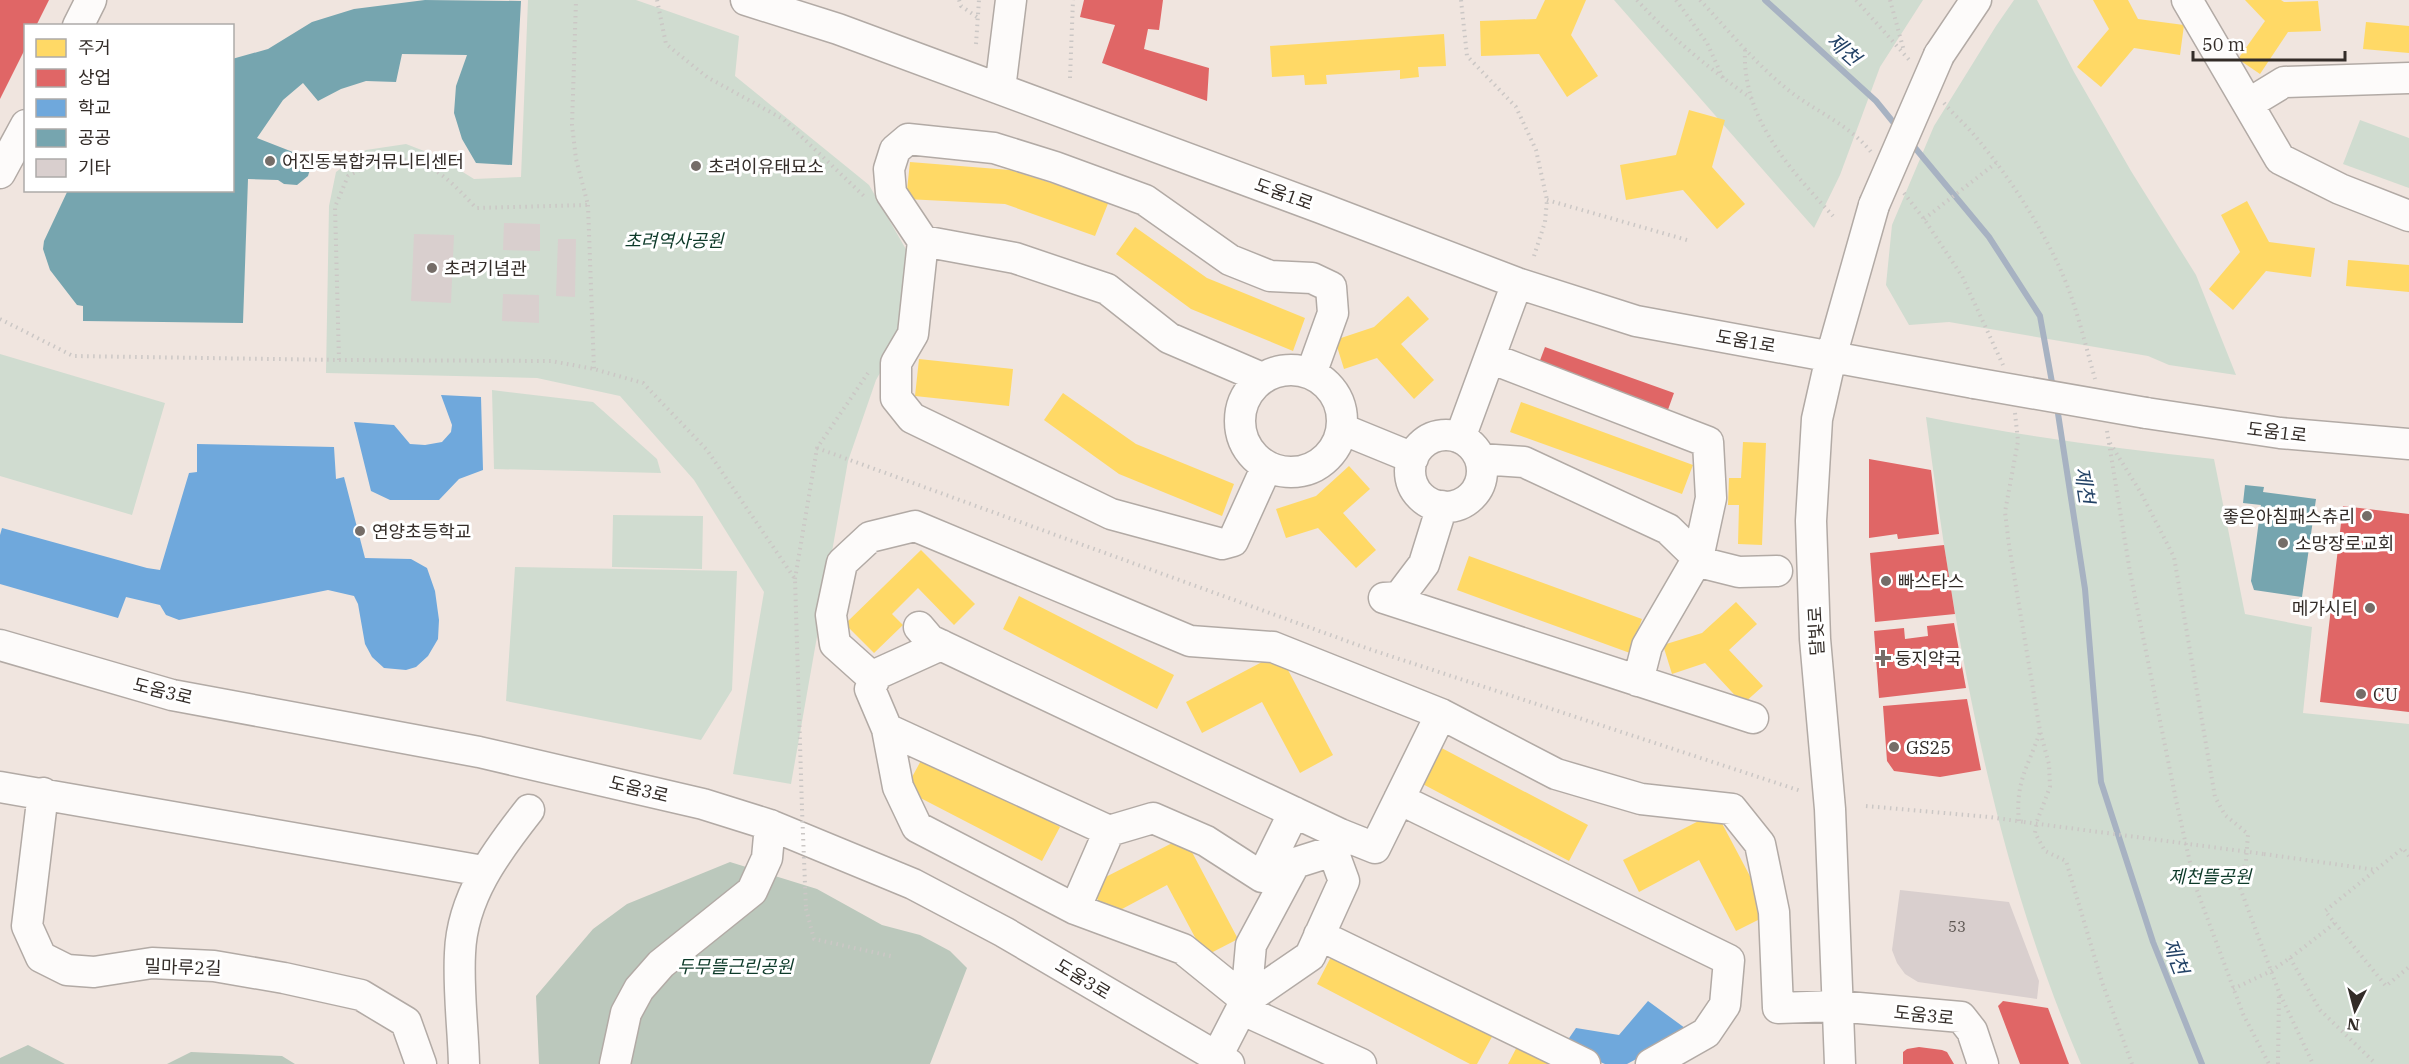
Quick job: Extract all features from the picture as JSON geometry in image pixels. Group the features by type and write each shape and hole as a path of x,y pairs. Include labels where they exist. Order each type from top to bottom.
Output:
{"street":[{"path":"79,24 91,0"},
{"name":"도움1로","path":"746,0 838,29 1517,283 1636,321 2146,413 2280,434 2409,444"},
{"path":"1000,89 1011,0"},
{"path":"1925,59 1976,0"},
{"path":"2187,0 2280,159 2340,189 2409,216"},
{"name":"달빛로","path":"1840,1064 1830,809 1815,639 1811,521 1817,419 1831,357 1874,205 1925,59"},
{"path":"2248,104 2284,82 2409,78"},
{"path":"0,173 24,129"},
{"path":"1267,466 1233,541 1222,544 1111,514 912,418 896,398 896,363 913,334 923,241 891,193 889,169 895,150 908,140 994,148 1055,167 1145,200 1230,260 1270,276 1312,278 1331,287 1333,313 1311,374"},
{"path":"923,241 1015,258 1107,289 1169,338 1262,378"},
{"path":"1517,283 1490,358 1470,448 1482,466 1477,489 1469,498 1458,504 1442,506 1424,499 1416,490 1412,480 1410,469 1413,458 1427,440 1449,435 1470,448 1524,462 1668,529 1703,562 1739,572 1777,571"},
{"path":"1490,358 1708,442 1711,498 1698,558 1647,646 1638,681"},
{"path":"1294,370 1311,374 1325,383 1336,396 1342,412 1342,429 1336,445 1326,459 1311,468 1294,472 1277,471 1250,453 1242,438 1239,421 1242,405 1250,390 1262,378 1277,371 1294,370"},
{"path":"1342,429 1413,458"},
{"path":"1442,506 1424,564 1399,597 1384,598 1754,718"},
{"path":"874,680 835,645 831,615 842,563 870,537 915,526 1190,641 1274,647 1441,714 1375,848 1337,843 1294,812 930,636 877,674 870,690 887,729 898,787 917,827 1075,909 1183,949 1244,1004 1361,1064"},
{"name":"도움3로","path":"0,645 172,695 479,752 703,804 770,825 913,884 1004,932 1219,1062"},
{"name":"도움3로","path":"1441,714 1556,774 1641,799 1732,809 1760,844 1774,912 1778,1008 1836,1006 1960,1017 1972,1031 1983,1064"},
{"path":"887,729 1108,831 1154,818 1206,842 1262,877 1294,812"},
{"path":"0,787 483,871"},
{"name":"밀마루2길","path":"43,793 27,926 41,957 67,970 94,972 152,963 214,966 361,995 406,1022 421,1064"},
{"path":"1399,799 1729,960 1725,1005 1706,1033 1652,1064"},
{"path":"464,1064 459,952 466,916 483,871 529,810"},
{"path":"615,1064 626,1013 639,989 661,964 752,891 767,858 770,825"},
{"path":"1075,909 1108,831"},
{"path":"1244,1004 1310,956 1344,881 1337,843"},
{"path":"1219,1062 1244,1004 1251,945 1295,863 1337,843"},
{"path":"1319,935 1585,1064"}],"path":[{"path":"576,0 572,125 576,159 588,205 594,369"},
{"path":"657,0 666,44 707,77 783,118 867,199"},
{"path":"959,0 961,6 978,17"},
{"path":"976,44 979,0"},
{"path":"1070,78 1073,0"},
{"path":"1461,0 1467,56 1516,107 1536,150 1547,200 1545,222 1534,256"},
{"path":"1636,0 1662,28 1752,100"},
{"path":"1676,0 1707,43 1723,79"},
{"path":"1700,0 1745,49 1786,88 1859,137 1874,155"},
{"path":"1856,0 1905,54 1925,59"},
{"path":"1890,0 1905,54"},
{"path":"1745,49 1748,91 1779,155 1833,216"},
{"path":"1942,100 1996,163 2027,209 2057,263 2076,310 2096,381"},
{"path":"339,360 335,207 348,176 369,164 403,157 439,171 476,208 588,205"},
{"path":"1924,219 1996,163"},
{"path":"1902,191 1924,219 1962,276 2000,355 2006,375"},
{"path":"1547,200 1687,240"},
{"path":"0,319 73,356 551,361 594,369 643,383 707,450 795,579"},
{"path":"877,361 818,448 795,579 806,909 814,939 895,957"},
{"path":"2015,406 2018,441 2006,512 2040,732 2049,764 2050,787 2037,821 2035,833 2045,851 2066,861 2102,982 2132,1064"},
{"path":"2105,421 2130,572 2176,800 2196,885 2243,1014 2269,1064"},
{"path":"2109,440 2141,493 2174,557 2215,797 2225,815 2248,834 2246,861 2239,885 2279,992 2313,1064"},
{"path":"818,448 1366,648 1801,791"},
{"path":"2021,822 2017,800 2022,774 2040,732"},
{"path":"1866,806 2021,822 2376,870"},
{"path":"2409,856 2403,848 2325,911 2386,986 2409,967"},
{"path":"2233,989 2271,971 2335,923"},
{"path":"2290,958 2328,1019 2376,1064"},
{"path":"2278,1064 2279,992"}],"green space":[{"name":"초려역사공원","path":"528,0 636,0 739,36 735,76 869,185 911,258 907,325 876,380 848,461 791,784 733,774 764,592 694,480 620,396 537,378 326,373 329,206 336,172 366,150 406,144 437,156 474,179 521,177"},
{"path":"1614,0 1923,0 1880,67 1840,175 1814,228"},
{"path":"2014,0 2037,0 2074,72 2131,171 2196,275 2236,375 2169,365 2148,356 1949,322 1909,325 1886,285 1892,225 1934,126"},
{"path":"2360,120 2409,138 2409,188 2343,164"},
{"path":"0,354 165,403 132,515 0,476"},
{"path":"492,390 593,402 657,459 661,473 494,469"},
{"name":"제천뜰공원","path":"1926,417 2070,441 2214,459 2245,614 2312,627 2303,713 2409,724 2409,1064 2081,1064 2050,986 2023,907 2000,827 1964,665"},
{"path":"613,515 703,516 702,569 612,567"},
{"path":"515,567 737,571 732,690 701,740 506,701"},
{"name":"두무뜰근린공원","path":"730,862 817,889 882,925 920,935 950,951 967,968 930,1064 539,1064 536,996 593,929 627,904"},
{"path":"28,1045 65,1064 0,1064 0,1058"},
{"path":"191,1052 282,1056 295,1064 167,1064"}],"building: 주거":[{"path":"1545,0 1586,0 1571,35 1598,76 1567,97 1539,54 1481,56 1480,21 1536,19"},
{"path":"2093,0 2128,0 2138,19 2184,25 2180,55 2134,48 2101,87 2077,67 2109,29"},
{"path":"2245,0 2318,1 2321,31 2288,32 2260,74 2238,59 2265,21"},
{"path":"2366,22 2409,26 2409,53 2363,49"},
{"path":"1444,34 1446,66 1418,67 1419,77 1400,79 1400,70 1326,75 1327,84 1305,85 1304,75 1272,77 1270,46"},
{"path":"1689,110 1725,120 1712,167 1745,204 1717,229 1683,190 1626,200 1620,165 1676,155"},
{"path":"910,162 1010,170 1109,201 1095,236 1005,204 906,199"},
{"path":"2247,201 2269,242 2315,248 2311,277 2266,271 2233,310 2209,289 2240,252 2221,215"},
{"path":"1135,227 1207,278 1305,318 1293,351 1191,309 1116,254"},
{"path":"2348,260 2409,265 2409,292 2346,286"},
{"path":"1408,296 1429,319 1401,344 1434,380 1414,399 1377,358 1344,369 1335,340 1374,327"},
{"path":"919,359 1013,369 1009,406 915,396"},
{"path":"1063,393 1136,444 1234,484 1222,516 1119,474 1044,420"},
{"path":"1521,402 1693,465 1682,494 1510,432"},
{"path":"1743,442 1766,443 1762,545 1738,544 1739,505 1728,505 1729,478 1741,478"},
{"path":"1349,466 1370,489 1343,513 1376,550 1356,568 1318,528 1286,538 1276,509 1316,496"},
{"path":"921,550 975,604 954,625 918,588 892,614 903,625 874,653 845,624"},
{"path":"1469,556 1642,619 1630,653 1457,590"},
{"path":"1019,596 1174,675 1157,709 1003,629"},
{"path":"1736,602 1757,624 1729,650 1763,686 1743,704 1705,663 1672,674 1663,645 1702,633"},
{"path":"1279,653 1333,755 1300,773 1262,702 1202,733 1186,702"},
{"path":"1434,744 1588,825 1569,861 1415,780"},
{"path":"924,755 1060,827 1042,861 905,790"},
{"path":"1716,812 1770,914 1736,931 1699,860 1639,892 1623,860"},
{"path":"1184,837 1238,939 1205,956 1167,885 1107,917 1090,885"},
{"path":"1334,951 1493,1035 1477,1064 1470,1064 1317,984"},
{"path":"1519,1043 1560,1064 1508,1064"}],"building: 상업":[{"path":"0,0 49,0 37,24 24,24 24,51 0,99"},
{"path":"1084,0 1163,0 1159,30 1148,29 1144,49 1209,68 1207,101 1102,63 1115,25 1080,17"},
{"path":"1545,347 1674,393 1665,418 1536,371"},
{"path":"1869,459 1931,470 1939,534 1898,539 1897,534 1869,538"},
{"name":"메가시티","path":"2343,506 2409,514 2409,712 2320,702"},
{"path":"1944,545 1955,614 1875,622 1870,553"},
{"path":"1954,623 1966,688 1879,698 1874,631 1904,628 1905,639 1928,636 1927,626"},
{"path":"1967,699 1981,770 1940,777 1894,771 1887,761 1883,706"},
{"path":"2003,1001 2048,1008 2069,1064 2020,1064 1998,1006"},
{"path":"1919,1047 1947,1052 1954,1064 1903,1064 1903,1052"}],"building: 학교":[{"path":"441,395 481,397 483,470 459,479 439,500 390,500 371,491 354,422 394,425 410,444 425,445 442,442 451,432 452,425"},
{"path":"197,444 334,447 336,479 344,477 365,558 411,559 427,568 435,591 439,620 438,639 428,656 416,667 406,670 384,668 372,657 365,644 358,604 354,596 328,590 179,620 166,615 160,605 126,597 118,618 0,584 2,528 160,570 189,473 197,472"},
{"path":"1648,1001 1689,1031 1627,1064 1605,1064 1563,1047 1576,1028 1619,1035"}],"building: 공공":[{"name":"어진동복합커뮤니티센터","path":"425,0 521,1 512,165 476,163 462,139 454,113 456,86 467,55 402,54 396,82 366,81 341,89 318,101 303,83 283,100 257,138 303,156 311,166 308,176 297,185 284,184 278,180 248,179 243,323 83,321 83,306 77,305 50,270 43,249 44,241 67,192 234,192 234,58 268,49 312,22 354,9"},
{"name":"소망장로교회","path":"2245,485 2264,487 2263,492 2316,499 2302,597 2254,590 2251,581 2261,505 2243,503"}],"building: 기타":[{"path":"504,223 540,224 540,251 503,250"},
{"name":"초려기념관","path":"414,234 454,235 451,303 411,301"},
{"path":"558,239 576,239 575,297 556,296"},
{"path":"503,294 539,295 539,323 502,321"},
{"path":"1900,890 2009,902 2039,981 2037,999 1918,982 1905,974 1892,950"}],"waterway":[{"name":"제천","path":"1765,0 1876,101 1898,128"},
{"name":"제천","path":"1911,143 1989,237 2040,316 2053,388"},
{"name":"제천","path":"2057,407 2085,589 2101,782 2153,942 2202,1064"}],"place":[{"name":"어진동복합커뮤니티센터","path":"270,161"},
{"name":"초려이유태묘소","path":"696,166"},
{"name":"초려기념관","path":"432,268"},
{"name":"좋은아침패스츄리","path":"2367,516"},
{"name":"연양초등학교","path":"360,531"},
{"name":"소망장로교회","path":"2283,543"},
{"name":"빠스타스","path":"1886,581"},
{"name":"메가시티","path":"2370,608"},
{"name":"둥지약국","path":"1883,658"},
{"name":"CU","path":"2361,694"},
{"name":"GS25","path":"1894,747"}]}
